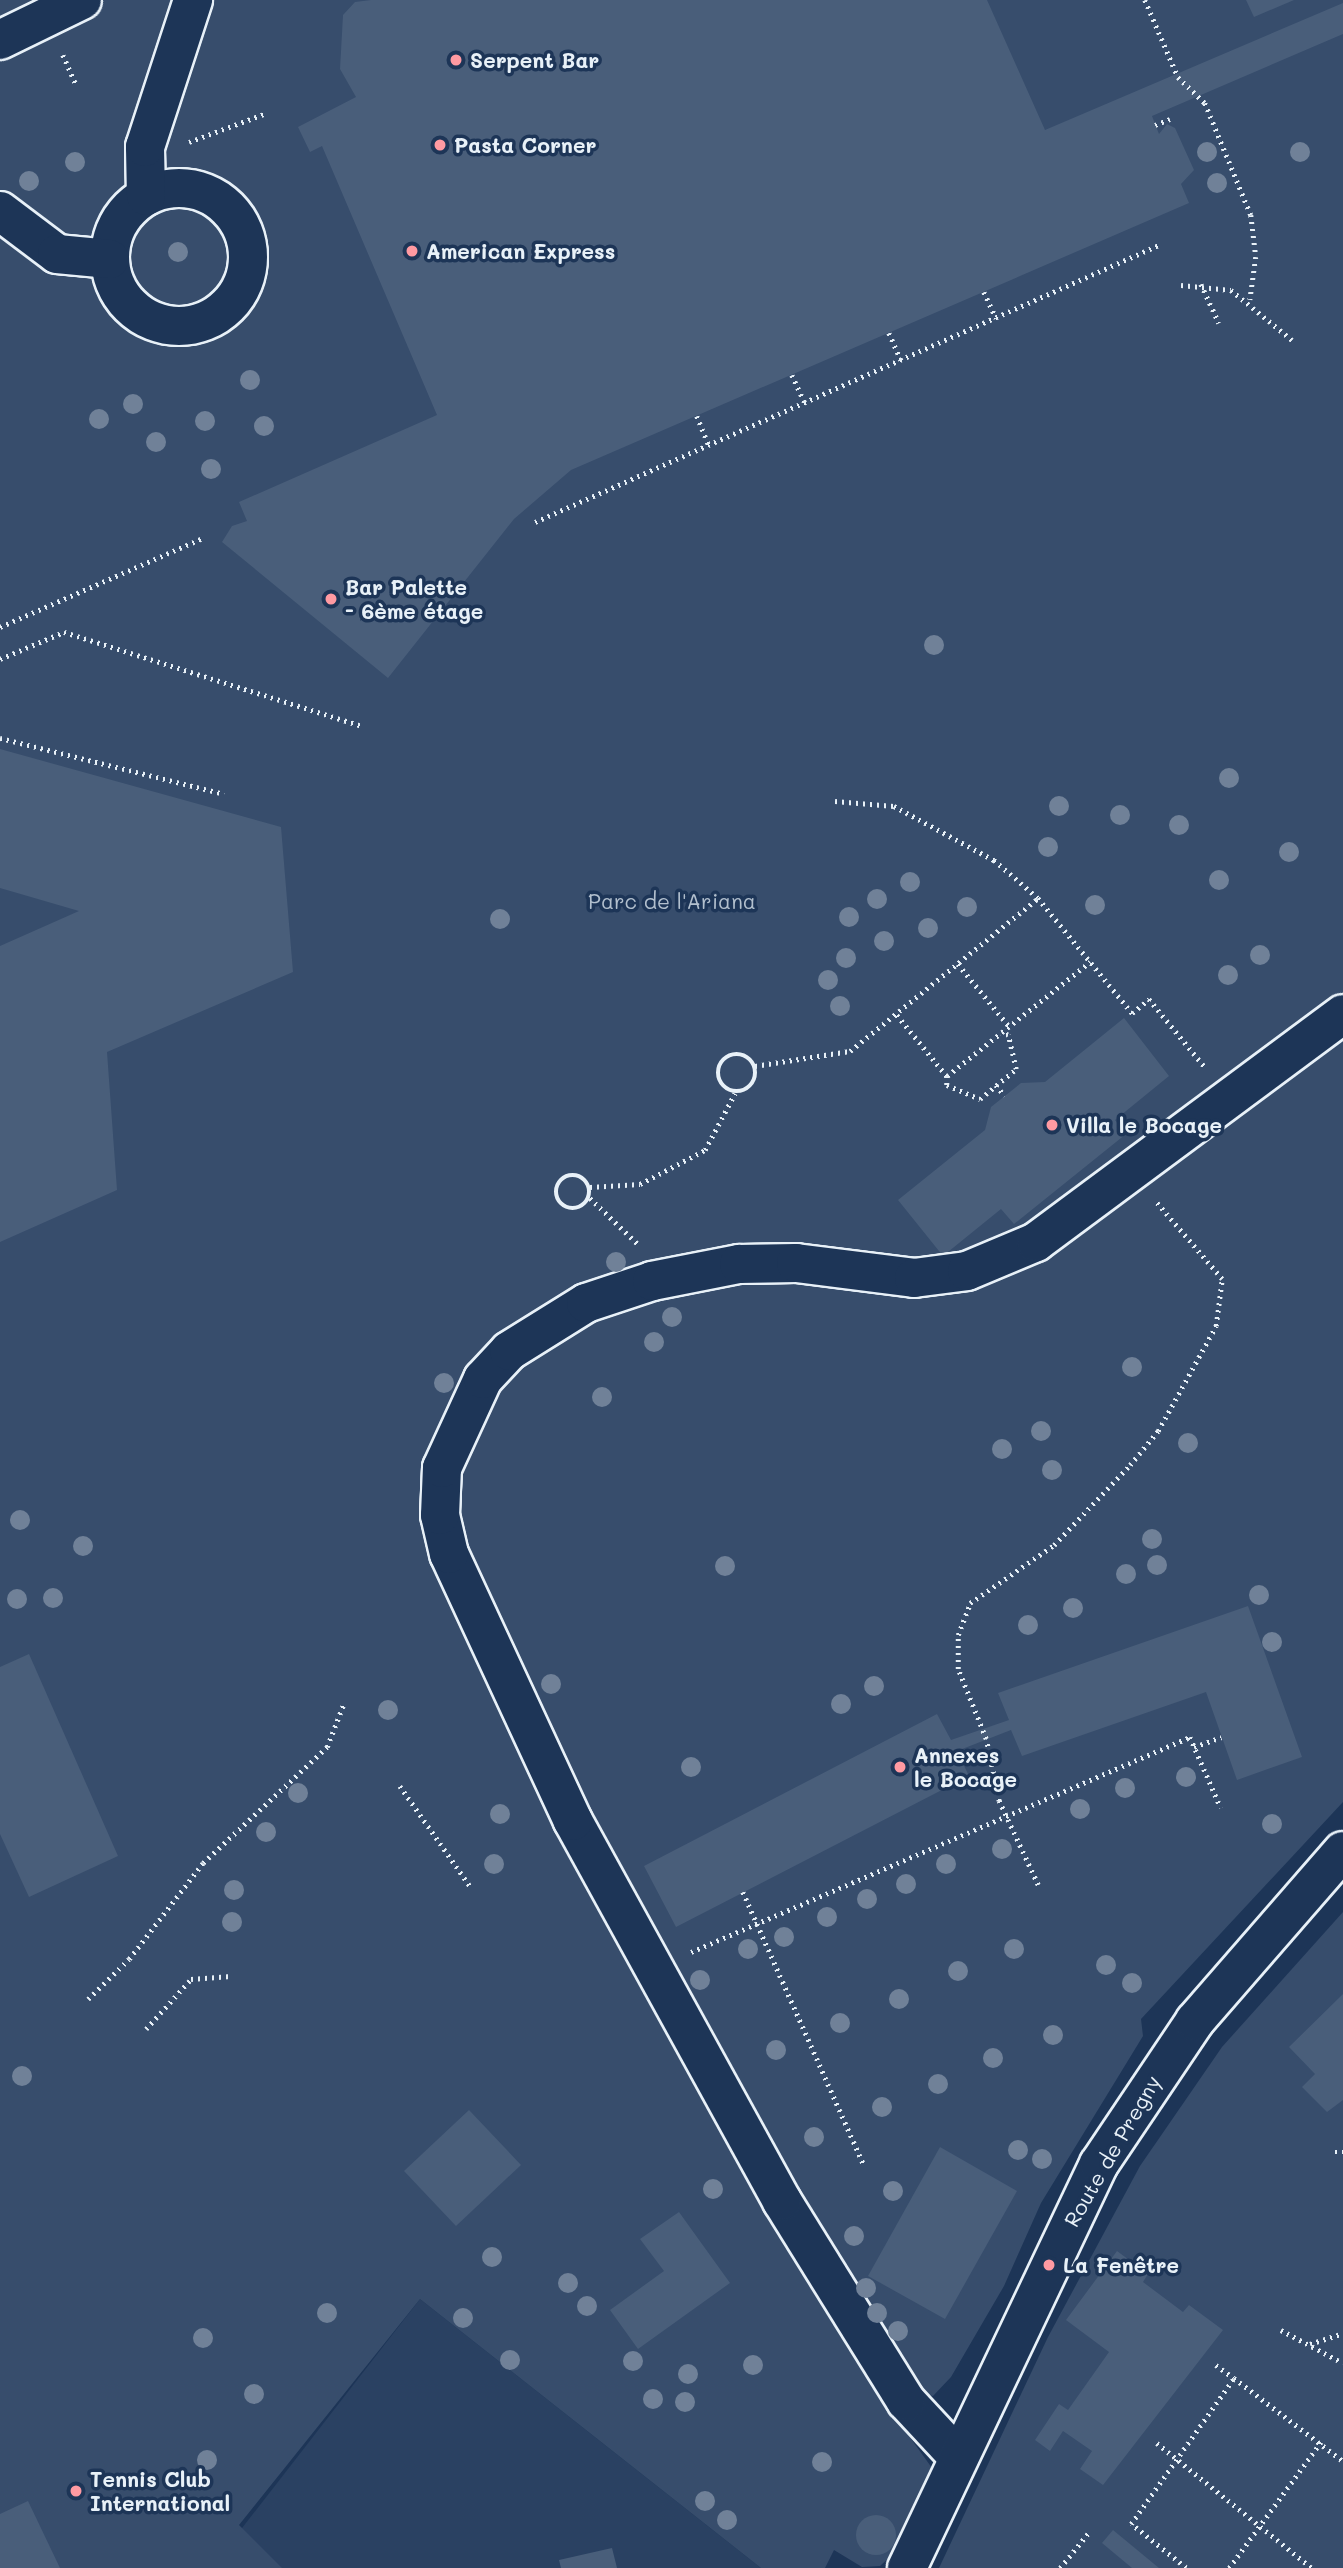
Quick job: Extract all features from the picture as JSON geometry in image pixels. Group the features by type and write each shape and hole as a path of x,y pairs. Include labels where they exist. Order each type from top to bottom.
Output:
{"street":[{"path":"0,40 82,0"},
{"path":"158,192 145,147 193,0"},
{"path":"158,192 206,193 240,222 248,266 229,306 189,326 145,316 127,302 110,259 123,215 158,192"},
{"path":"0,211 57,254 110,259"},
{"path":"958,2457 906,2401 847,2307 652,1969 467,1599 440,1515 443,1468 484,1379 545,1324 586,1303 652,1281 750,1264 838,1266 914,1278 967,1271 1036,1242 1228,1099 1326,1033 1343,1014"},
{"name":"Route de Pregny","path":"907,2568 1075,2209 1127,2119 1195,2021 1343,1851"}],"path":[{"path":"1145,0 1178,77 1205,103 1251,215 1256,257 1250,300"},
{"path":"158,192 172,151 264,114"},
{"path":"1155,125 1170,119"},
{"path":"535,522 1160,245"},
{"path":"1200,284 1219,323"},
{"path":"1181,285 1200,284 1250,300 1292,340"},
{"path":"984,292 996,318"},
{"path":"889,333 901,360"},
{"path":"792,375 805,402"},
{"path":"697,416 709,445"},
{"path":"0,627 203,538"},
{"path":"0,660 64,632 363,726"},
{"path":"0,738 224,794"},
{"path":"835,801 866,800 906,812 994,860 1038,898 1132,1013 1149,999 1228,1099"},
{"path":"735,1093 720,1083 723,1059 740,1054 755,1066 850,1051 1038,898"},
{"path":"947,1076 1090,962"},
{"path":"958,964 1009,1026"},
{"path":"897,1015 947,1076 947,1085 980,1099 1016,1069 1008,1035 1001,1033"},
{"path":"590,1187 640,1184 705,1150 735,1093 753,1084 755,1066"},
{"path":"996,1086 1005,1096"},
{"path":"1038,1885 1004,1817 986,1739 958,1669 958,1635 970,1603 1062,1538 1158,1431 1205,1350 1223,1296 1222,1279 1131,1172"},
{"path":"590,1198 572,1210 556,1195 567,1176 583,1178 590,1187 590,1198 640,1247 652,1281"},
{"path":"88,1999 129,1959 203,1863 327,1747 344,1703"},
{"path":"652,1969 1190,1737 1221,1808"},
{"path":"1194,1748 1221,1737"},
{"path":"400,1786 470,1886"},
{"path":"743,1892 864,2165"},
{"path":"146,2029 191,1979 231,1976"},
{"path":"1335,2152 1343,2152"},
{"path":"1281,2330 1343,2363"},
{"path":"1310,2344 1343,2333"},
{"path":"1216,2365 1343,2461"},
{"path":"1186,2568 1131,2524 1234,2378"},
{"path":"1229,2568 1321,2442"},
{"path":"1157,2443 1312,2568"},
{"path":"1060,2568 1090,2531"}],"shaded area":[{"path":"420,2299 761,2568 211,2568"}],"green space":[{"name":"Parc de l'Ariana","path":"0,0 1343,0 1343,1802 1141,2019 1143,2036 1041,2203 1004,2286 951,2377 933,2396 917,2393 891,2411 932,2468 892,2555 880,2566 862,2567 834,2550 825,2568 761,2568 420,2299 239,2525 282,2568 0,2568"},
{"path":"1343,1912 1343,2568 939,2568 1048,2337 1140,2166 1222,2047"}],"building":[{"path":"987,0 1045,130 1343,3 1343,34 1152,116 1159,134 1167,124 1175,128 1194,170 1181,184 1189,203 571,470 514,519 388,678 222,542 232,526 247,521 239,502 437,415 322,146 310,152 298,127 356,97 340,69 343,15 355,2"},
{"path":"1246,0 1294,0 1254,17"},
{"path":"0,749 281,827 293,972 107,1052 117,1190 0,1242 0,946 79,911 0,888"},
{"name":"Villa le Bocage","path":"1124,1018 1169,1076 1115,1120 1126,1134 1014,1224 1001,1209 943,1256 898,1200 985,1130 991,1107 1021,1083 1045,1082"},
{"name":"Annexes le Bocage","path":"1248,1606 1302,1757 1237,1780 1206,1692 1022,1756 1011,1730 957,1751 969,1776 676,1927 644,1866 937,1714 951,1740 1009,1720 998,1693"},
{"path":"29,1654 118,1856 29,1897 0,1834 0,1667"},
{"path":"1343,1994 1343,2100 1327,2112 1302,2087 1315,2074 1289,2047"},
{"path":"469,2110 521,2165 456,2226 404,2171"},
{"path":"940,2147 1017,2191 945,2319 868,2276"},
{"path":"679,2212 730,2283 638,2349 610,2310 664,2271 640,2239"},
{"path":"1117,2251 1148,2274 1143,2282 1183,2312 1189,2305 1223,2330 1103,2485 1080,2469 1092,2451 1063,2431 1050,2451 1035,2440 1059,2404 1068,2410 1109,2352 1066,2320"},
{"path":"28,2501 60,2568 0,2568 0,2514"},
{"path":"876,2515 884,2516 890,2521 895,2527 895,2543 890,2549 884,2554 876,2555 868,2554 862,2549 857,2543 856,2535 857,2527 862,2521 868,2516"},
{"path":"1113,2530 1159,2568 1132,2568 1102,2543"},
{"path":"612,2548 617,2568 561,2568 559,2560"}],"place":[{"name":"Serpent Bar","path":"456,60"},
{"name":"Pasta Corner","path":"440,145"},
{"name":"American Express","path":"412,251"},
{"name":"Bar Palette - 6ème étage","path":"331,599"},
{"name":"Villa le Bocage","path":"1052,1125"},
{"name":"Annexes le Bocage","path":"900,1767"},
{"name":"La Fenêtre","path":"1049,2265"},
{"name":"Tennis Club International","path":"76,2491"}]}
